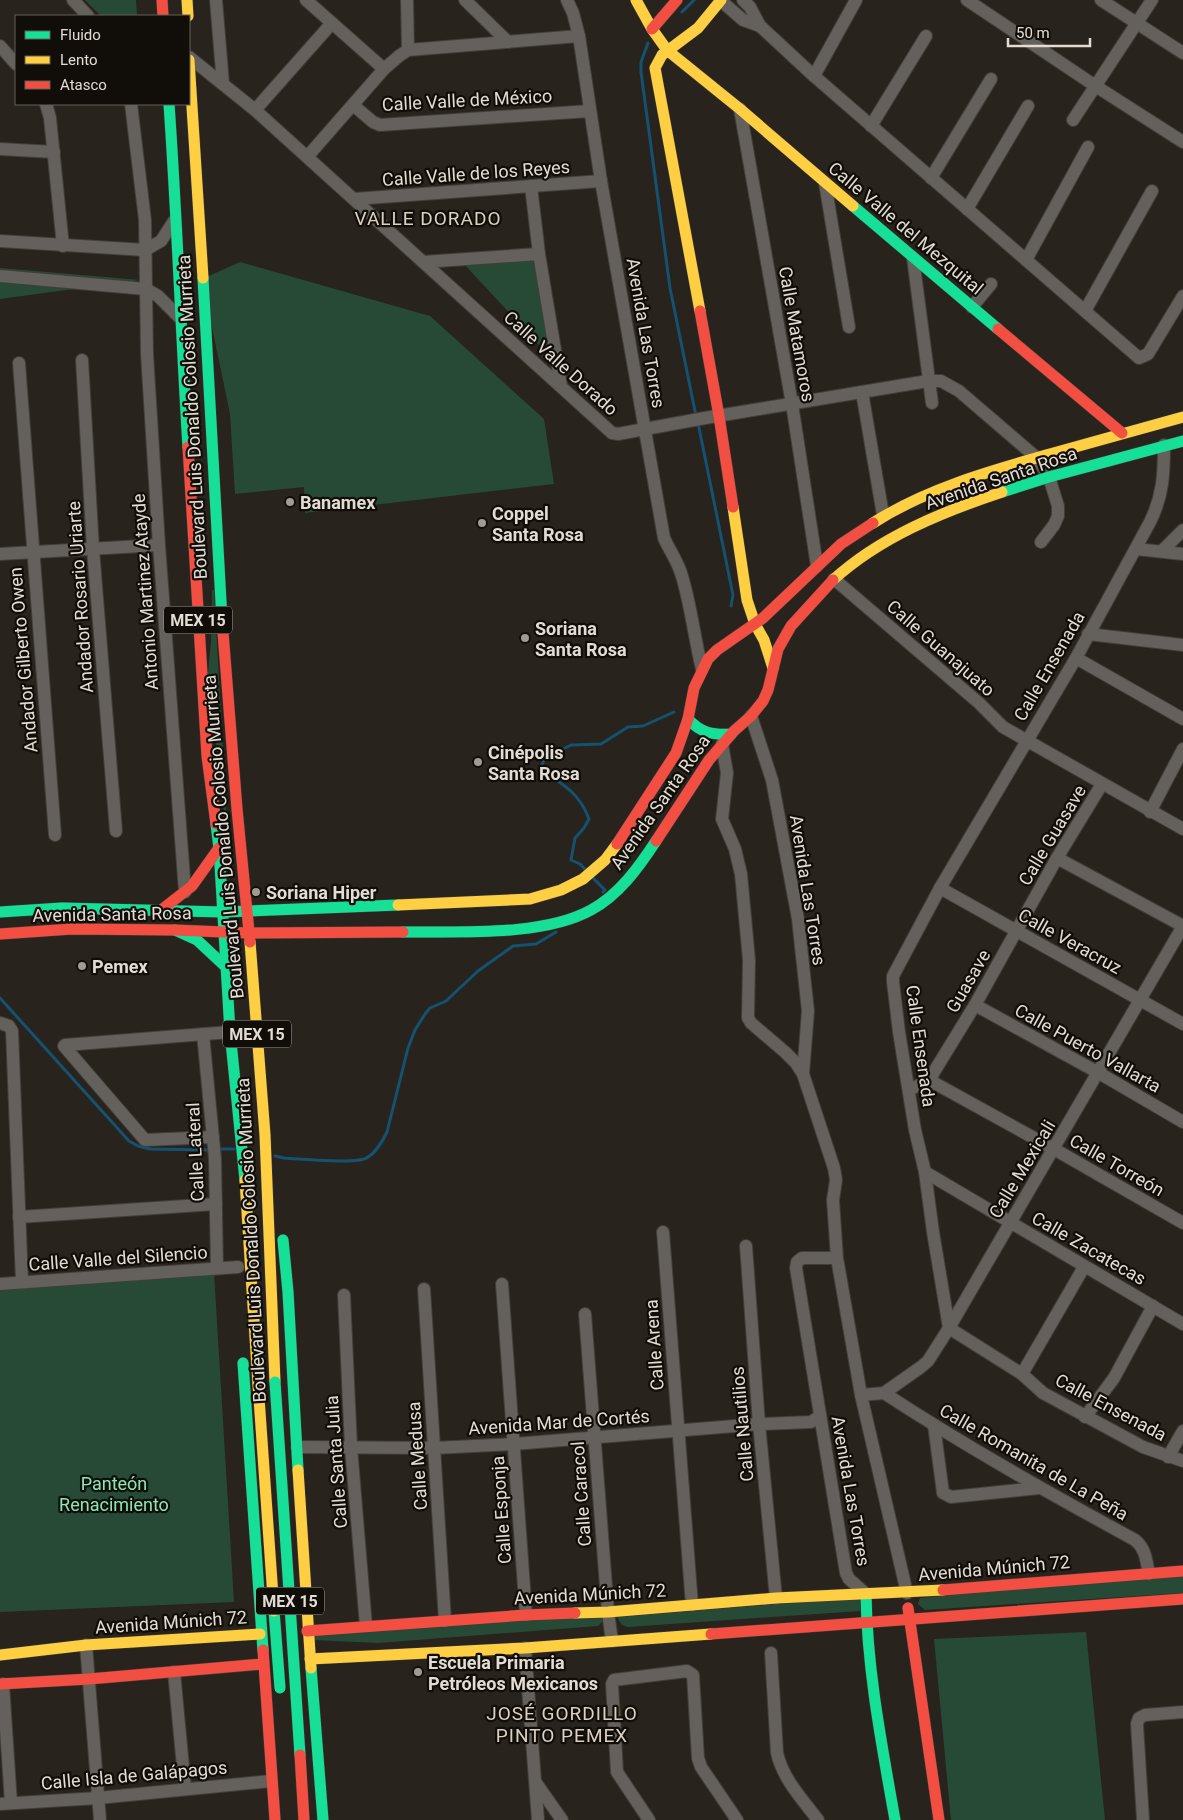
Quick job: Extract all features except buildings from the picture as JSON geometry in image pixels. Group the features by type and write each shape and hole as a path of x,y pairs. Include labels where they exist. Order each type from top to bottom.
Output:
{"main road":[{"path":"162,0 163,15"},
{"path":"188,0 188,15"},
{"path":"636,0 652,30 667,50"},
{"path":"652,30 677,0"},
{"path":"721,0 697,29 667,50 657,62 656,68 719,416 747,600 755,624 764,640 773,668"},
{"name":"Calle Valle del Mezquital","path":"667,50 740,109 1122,434"},
{"name":"Boulevard Luis Donaldo Colosio Murrieta","path":"190,74 214,463 219,578 265,1135 275,1382 304,1820"},
{"name":"Boulevard Luis Donaldo Colosio Murrieta","path":"169,105 177,216 180,319 207,756 219,848 230,1032 244,1164 281,1702"},
{"name":"Avenida Santa Rosa","path":"0,912 62,908 223,912 530,899 561,890 582,879 605,860 627,830 676,753 688,719 694,688 702,668 717,650 755,624 840,544 896,508 944,488 1003,467 1183,416"},
{"name":"Avenida Santa Rosa","path":"0,934 72,930 175,930 248,933 494,931 554,925 572,919 592,910 608,899 635,871 709,760 763,701 768,690 778,649 791,626 834,579 858,559 879,545 920,524 978,500 1049,477 1183,441"},
{"path":"688,719 702,732 713,736 731,734"},
{"path":"160,911 185,892 201,875 219,848"},
{"path":"175,930 187,933 198,941 227,968"},
{"path":"236,1222 234,1187 244,1164"},
{"path":"266,1176 278,1195 279,1205"},
{"path":"281,1224 288,1292 307,1631 323,1820"},
{"path":"242,1347 260,1634 268,1709 271,1781 275,1820"},
{"path":"256,1565 266,1579 280,1585 294,1580 303,1568"},
{"name":"Avenida Múnich 72","path":"0,1655 86,1645 526,1615 608,1612 776,1598 907,1593 1183,1572"},
{"name":"Avenida Las Torres","path":"907,1593 908,1619 939,1820"},
{"path":"866,1594 866,1622 883,1749 895,1820"},
{"path":"1,1684 89,1679 310,1659 525,1648 1183,1598"},
{"path":"268,1709 276,1697 285,1692 292,1691 304,1694 314,1711"}],"street":[{"path":"73,0 87,15"},
{"path":"216,0 223,84"},
{"path":"306,0 384,69"},
{"path":"407,0 408,50"},
{"path":"465,0 508,42"},
{"name":"Avenida Las Torres","path":"567,0 574,12 579,36 601,181 664,538 680,571 694,625 696,645 702,668"},
{"path":"721,0 743,20 760,26"},
{"path":"742,0 750,6 760,26 814,76 1139,358 1148,354 1183,296"},
{"path":"814,76 856,0"},
{"path":"1101,0 1183,53"},
{"path":"1073,120 1094,85 1152,0"},
{"path":"973,2 1094,85 1183,142"},
{"path":"254,110 332,22"},
{"path":"307,156 384,69 408,50 579,36"},
{"path":"871,126 926,36"},
{"path":"0,46 15,63"},
{"name":"Calle Valle Dorado","path":"190,59 223,84 307,156 612,433 618,434 928,381 941,381 959,391 1037,458 1049,477 1058,506 1058,516 1054,525 1041,542"},
{"path":"931,178 991,79"},
{"path":"46,105 50,118 63,246"},
{"name":"Antonio Martinez Atayde","path":"131,105 145,220 146,354 185,892"},
{"name":"Calle Valle de México","path":"353,105 373,122 380,125 590,111"},
{"path":"967,209 1028,106"},
{"name":"Calle Matamoros","path":"740,109 792,404 817,566"},
{"path":"0,148 54,152"},
{"path":"1026,260 1088,148"},
{"name":"Calle Valle de los Reyes","path":"354,199 601,181"},
{"path":"826,183 849,327"},
{"path":"531,186 539,254 561,386"},
{"path":"1085,311 1152,191"},
{"path":"0,241 144,250 161,242 177,216"},
{"path":"423,262 539,254"},
{"path":"913,258 932,403"},
{"path":"0,276 146,289 158,296 180,319"},
{"path":"972,307 991,284"},
{"name":"Andador Rosario Uriarte","path":"82,360 93,549 116,830"},
{"name":"Andador Gilberto Owen","path":"19,363 55,835"},
{"path":"862,392 883,515"},
{"name":"Calle Ensenada","path":"1164,445 1164,474 1158,505 1136,549 1076,658 940,888 893,976 898,1032 925,1172 949,1328 1022,1374 1043,1393 1085,1417 1143,1447 1183,1461"},
{"path":"1162,552 1183,530"},
{"path":"0,554 159,545"},
{"path":"1136,549 1183,554"},
{"name":"Calle Guanajuato","path":"834,579 979,703 1003,727 1183,829"},
{"path":"1088,634 1183,645"},
{"path":"1076,658 1183,719"},
{"name":"Avenida Las Torres","path":"751,716 772,780 798,919 808,1011 803,1074"},
{"name":"Avenida Las Torres","path":"722,744 727,773 722,819 735,849 741,874 749,960 748,1018 751,1023 796,1063 803,1074 836,1180 833,1200 837,1258 862,1395 907,1593"},
{"path":"1150,812 1183,749"},
{"name":"Calle Guasave","path":"1016,931 1102,784"},
{"path":"1058,858 1183,926"},
{"name":"Calle Veracruz","path":"940,888 1183,1024"},
{"name":"Calle Mexicali","path":"884,1393 928,1361 1099,1073 1183,926"},
{"name":"Guasave","path":"928,1080 975,1005 1016,931"},
{"name":"Calle Puerto Vallarta","path":"975,1005 1099,1073 1183,1122"},
{"path":"4,1024 12,1031 22,1282"},
{"path":"214,1147 145,1140 65,1048 65,1045 230,1032"},
{"name":"Calle Lateral","path":"203,1034 214,1147 216,1268"},
{"path":"909,1090 928,1080"},
{"name":"Calle Torreón","path":"928,1080 1183,1223"},
{"name":"Calle Zacatecas","path":"925,1172 1183,1324"},
{"path":"19,1216 216,1204"},
{"name":"Calle Arena","path":"663,1232 692,1605"},
{"name":"Calle Nautilios","path":"746,1246 759,1424 776,1598"},
{"name":"Avenida Las Torres","path":"837,1258 802,1258 796,1268 846,1574 866,1594"},
{"path":"1022,1374 1084,1267"},
{"name":"Calle Valle del Silencio","path":"0,1284 238,1268"},
{"name":"Calle Esponja","path":"502,1284 526,1615"},
{"name":"Calle Medusa","path":"424,1289 445,1621"},
{"name":"Calle Santa Julia","path":"344,1295 351,1447 366,1626"},
{"path":"1085,1417 1114,1378 1153,1306"},
{"name":"Calle Caracol","path":"585,1314 608,1612 612,1641"},
{"path":"862,1395 884,1393"},
{"name":"Calle Romanita de La Peña","path":"884,1393 934,1426 1039,1488 1135,1540 1144,1550 1149,1574"},
{"name":"Avenida Mar de Cortés","path":"297,1447 434,1448 514,1444 759,1424 811,1422 820,1416"},
{"path":"934,1426 943,1493 946,1495 952,1497 1039,1488"},
{"path":"1168,1457 1183,1431"},
{"path":"86,1645 100,1820"},
{"path":"525,1648 538,1820"},
{"path":"771,1653 780,1764 785,1776 818,1820"},
{"path":"649,1820 617,1772 612,1684 614,1680 687,1671 693,1675 698,1758 701,1767 737,1820"},
{"path":"174,1672 185,1788"},
{"path":"1,1684 6,1804"},
{"path":"1143,1820 1137,1724 1139,1718 1145,1714 1183,1712"},
{"name":"Calle Isla de Galápagos","path":"6,1804 98,1798 271,1781"},
{"path":"536,1783 562,1820"}],"green space":[{"path":"85,0 136,0 137,15 100,15"},
{"path":"531,253 555,362 463,263"},
{"path":"240,262 430,316 544,419 554,484 305,513 304,487 235,494 230,414 202,279"},
{"path":"0,268 140,280 0,299"},
{"path":"212,590 214,590 229,857 208,673 211,642"},
{"name":"Panteón Renacimiento","path":"214,1273 234,1602 0,1612 0,1289"},
{"path":"1183,1574 1183,1593 925,1610 918,1604 920,1598"},
{"path":"860,1597 860,1611 628,1627 622,1625 617,1617"},
{"path":"602,1614 602,1622 598,1626 378,1643 313,1640 311,1634"},
{"path":"1086,1632 1105,1820 951,1820 934,1639"}],"waterway":[{"path":"682,12 694,0"},
{"path":"648,43 641,62 641,72 670,288 696,416"},
{"path":"698,423 733,595 731,606"},
{"path":"585,869 580,864 571,860 575,838 589,819 575,795 563,784 540,769 545,758 571,745 601,744 628,727 643,726 674,712"},
{"path":"592,877 605,890 603,892"},
{"path":"275,1156 347,1161 364,1159 372,1154 387,1132 408,1048 415,1030 425,1014 430,1008 446,1001 478,971 513,946 536,944 556,932"},
{"path":"0,998 129,1141 150,1149 212,1150"},
{"path":"218,1149 234,1149"}],"traffic: fast":[{"path":"169,105 188,447"},
{"path":"853,206 998,329"},
{"path":"203,278 222,620"},
{"path":"1002,492 1049,477 1183,441"},
{"path":"688,719 707,732 731,734"},
{"path":"216,824 230,1032 245,1180"},
{"path":"403,932 500,931 549,925 571,919 591,910 611,897 635,870 656,841"},
{"path":"0,912 62,908 223,912 398,905"},
{"path":"175,930 197,940 227,968"},
{"path":"283,1240 288,1292 298,1470"},
{"path":"243,1363 263,1650"},
{"path":"275,1382 300,1755"},
{"path":"866,1594 872,1679 895,1820"},
{"path":"274,1611 280,1688"},
{"path":"311,1668 323,1820"}],"traffic: slow":[{"path":"187,0 188,15"},
{"path":"636,0 652,29 667,50 740,109 853,206"},
{"path":"700,311 655,68 662,55 698,28 721,0"},
{"path":"190,76 203,278"},
{"path":"873,523 915,500 982,474 1183,417"},
{"path":"833,580 871,551 913,527 957,508 1002,492"},
{"path":"733,507 747,600 755,624 764,640 773,668"},
{"path":"398,905 530,899 561,890 583,879 605,860 617,844"},
{"path":"250,942 265,1135 275,1382"},
{"path":"245,1180 258,1384"},
{"path":"258,1384 274,1611"},
{"path":"298,1470 311,1668"},
{"path":"575,1613 776,1598 943,1590"},
{"path":"0,1655 86,1645 260,1634"},
{"path":"310,1659 525,1648 711,1634"}],"traffic: jam":[{"path":"162,0 163,15"},
{"path":"652,29 677,0"},
{"path":"700,311 733,507"},
{"path":"998,329 1122,433"},
{"path":"188,447 207,756 216,824"},
{"path":"617,844 676,753 688,719 694,688 708,659 717,650 763,618 841,544 873,523"},
{"path":"656,841 709,760 763,701 768,690 778,649 791,626 833,580"},
{"path":"222,620 250,942"},
{"path":"160,911 192,886 219,848"},
{"path":"0,934 72,929 248,933 403,932"},
{"path":"943,1590 1183,1571"},
{"path":"711,1634 1183,1599"},
{"path":"908,1608 939,1820"},
{"path":"307,1631 575,1613"},
{"path":"263,1650 275,1820"},
{"path":"0,1684 89,1679 263,1664"},
{"path":"300,1755 304,1820"}],"place":[{"name":"Banamex","path":"290,502"},
{"name":"Coppel Santa Rosa","path":"482,523"},
{"name":"Soriana Santa Rosa","path":"525,638"},
{"name":"Cinépolis Santa Rosa","path":"478,762"},
{"name":"Soriana Hiper","path":"256,892"},
{"name":"Pemex","path":"82,966"},
{"name":"Escuela Primaria Petróleos Mexicanos","path":"418,1672"}],"district":[{"name":"VALLE DORADO","path":"428,218"},
{"name":"JOSÉ GORDILLO PINTO PEMEX","path":"562,1724"}]}
